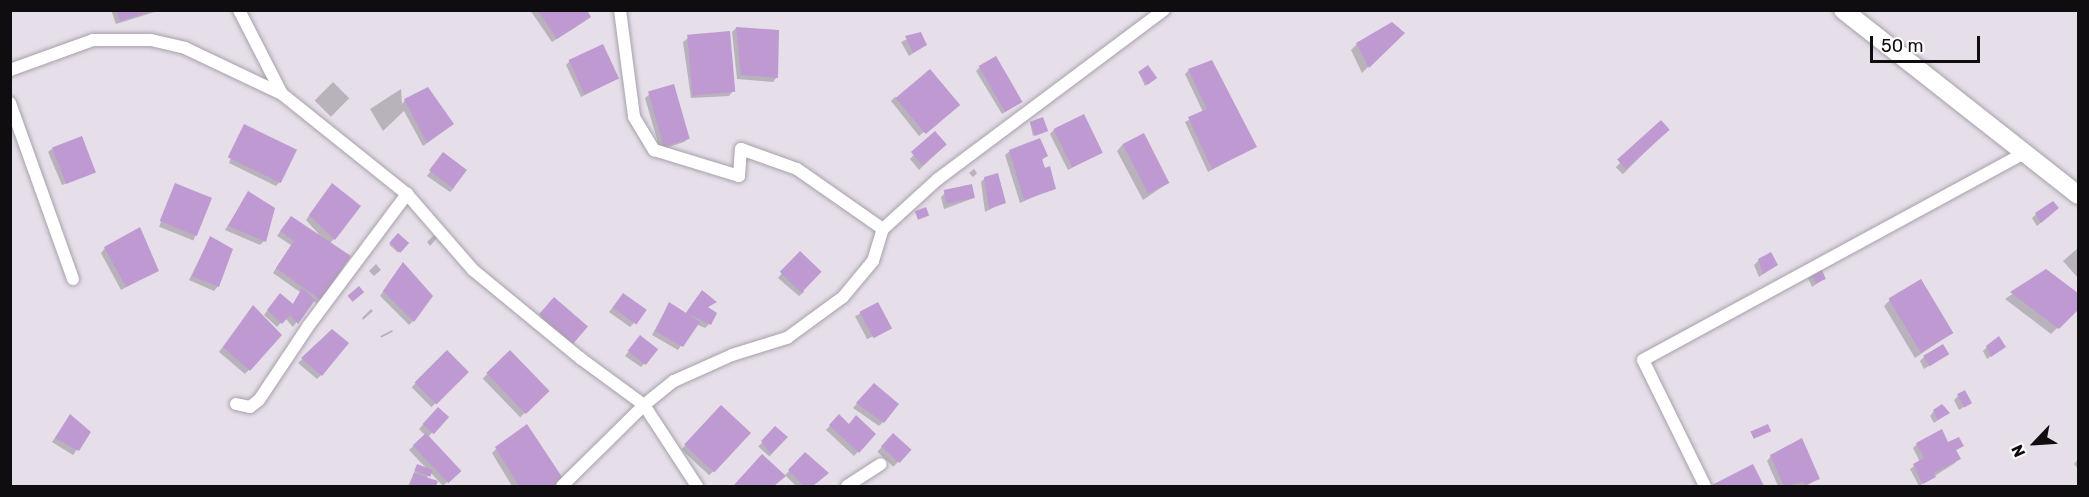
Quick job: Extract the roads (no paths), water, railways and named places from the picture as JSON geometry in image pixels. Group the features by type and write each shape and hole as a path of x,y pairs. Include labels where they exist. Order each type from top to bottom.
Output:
{"main road":[{"path":"1843,10 2022,154 2079,195"}],"street":[{"path":"239,10 282,94"},
{"path":"620,10 634,117 654,150 739,176 741,149 797,169 884,229"},
{"path":"562,486 644,405 674,381 732,355 787,339 843,297 873,261 884,229 938,179 1164,10"},
{"path":"10,70 93,40 151,40 186,48 282,94 407,194 473,270 580,358 614,379 644,405 697,486"},
{"path":"10,102 73,279"},
{"path":"1705,486 1643,360 2022,154"},
{"path":"236,404 250,407 259,400 291,349 407,194"},
{"path":"847,486 881,464"}]}
